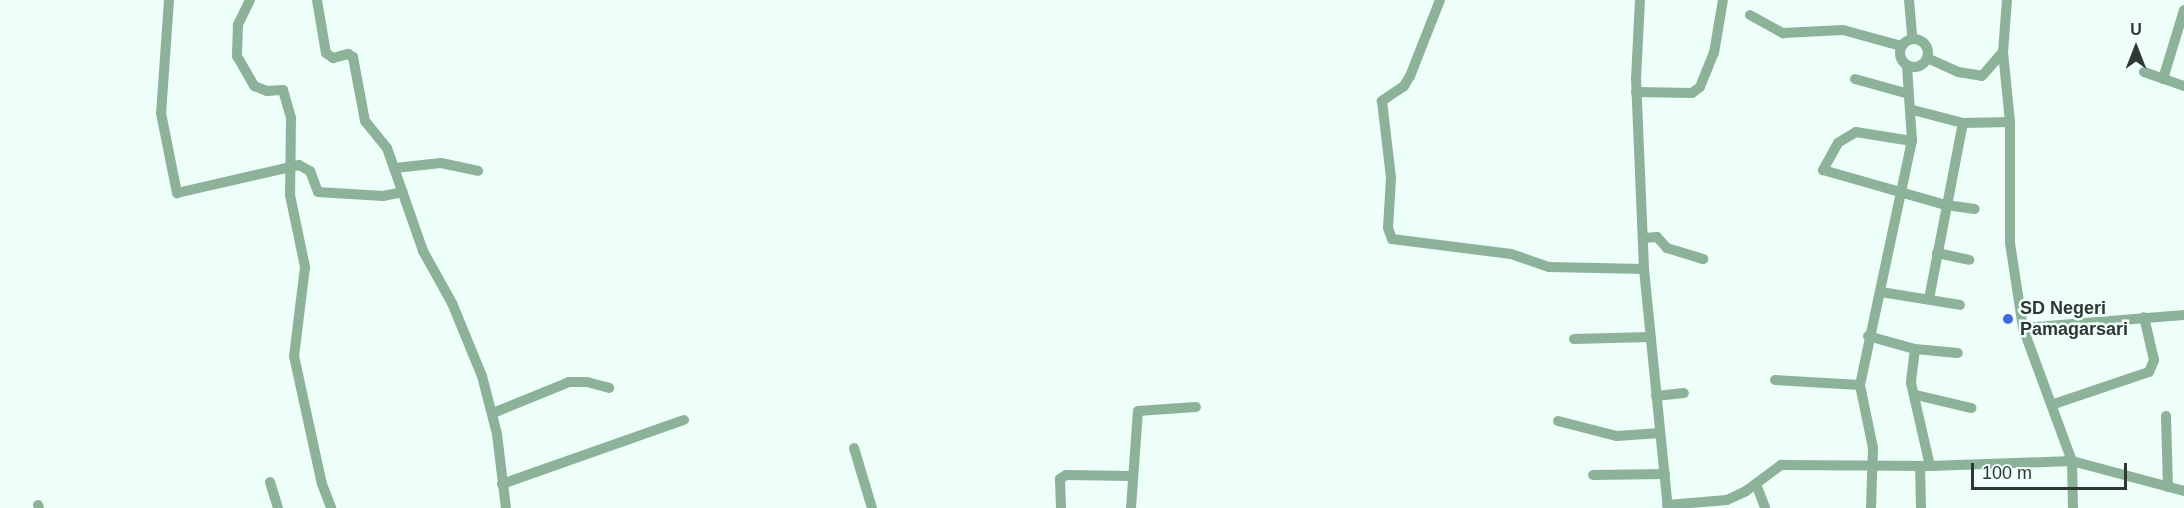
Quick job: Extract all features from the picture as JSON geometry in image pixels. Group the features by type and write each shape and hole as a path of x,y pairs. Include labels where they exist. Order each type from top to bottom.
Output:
{"street":[{"path":"169,0 161,113 174,190 189,193 293,166 304,166 310,171 318,192 383,196 403,192"},
{"path":"250,0 238,25 237,56 254,86 267,91 283,90 291,118 293,166 290,195 305,267 294,356 322,484 331,508"},
{"path":"317,0 326,53 330,58 348,54 353,57 365,121 387,147 426,256 452,303 493,413 506,508"},
{"path":"1440,0 1410,76 1404,86 1382,101 1391,178 1388,228 1392,239 1512,254 1549,267 1644,269"},
{"path":"1640,0 1636,92 1644,269 1668,506 1727,500 1756,484 1781,465 1925,466 2072,461 2184,491"},
{"path":"1636,92 1692,93 1700,87 1714,53 1723,0"},
{"path":"1909,0 1912,38"},
{"path":"2007,0 2003,52 2010,122 2010,243 2023,328 2054,404 2072,461 2073,508"},
{"path":"2163,79 2184,10"},
{"path":"1750,15 1783,33 1844,30 1901,46"},
{"path":"1901,46 1912,38"},
{"path":"1912,38 1926,44 1927,58"},
{"path":"1901,46 1902,60 1907,65 1916,67 1927,58"},
{"path":"1927,58 1958,72 1982,76 2003,52"},
{"path":"1870,508 1875,465 1860,385 1868,336 1881,292 1912,141 1913,110 1909,94 1907,65"},
{"path":"2144,72 2184,86"},
{"path":"1855,79 1909,94"},
{"path":"1913,110 1963,123 2010,122"},
{"path":"1929,299 1963,123"},
{"path":"1912,141 1856,132 1838,143 1824,165 1826,174 1946,205 1975,209"},
{"path":"395,168 441,162 478,171"},
{"path":"1644,238 1657,237 1666,248 1703,260"},
{"path":"1937,254 1969,260"},
{"path":"1881,292 1960,305"},
{"path":"2023,328 2184,315"},
{"path":"2054,404 2130,375 2150,372 2154,360 2144,317"},
{"path":"1868,336 1916,349 1958,353"},
{"path":"1574,339 1650,337"},
{"path":"1916,349 1911,383 1916,395 1925,466 1921,508"},
{"path":"1775,380 1860,385"},
{"path":"493,413 569,382 587,382 609,388"},
{"path":"1656,396 1684,393"},
{"path":"1916,395 1971,408"},
{"path":"1131,508 1131,476 1138,411 1196,407"},
{"path":"2166,416 2168,487"},
{"path":"502,484 684,420"},
{"path":"1558,421 1617,436 1660,433"},
{"path":"854,448 872,508"},
{"path":"1593,476 1665,474"},
{"path":"1061,508 1060,479 1066,476 1131,476"},
{"path":"270,482 278,508"},
{"path":"1756,484 1765,508"}],"place":[{"name":"SD Negeri Pamagarsari","path":"2008,319"}]}
